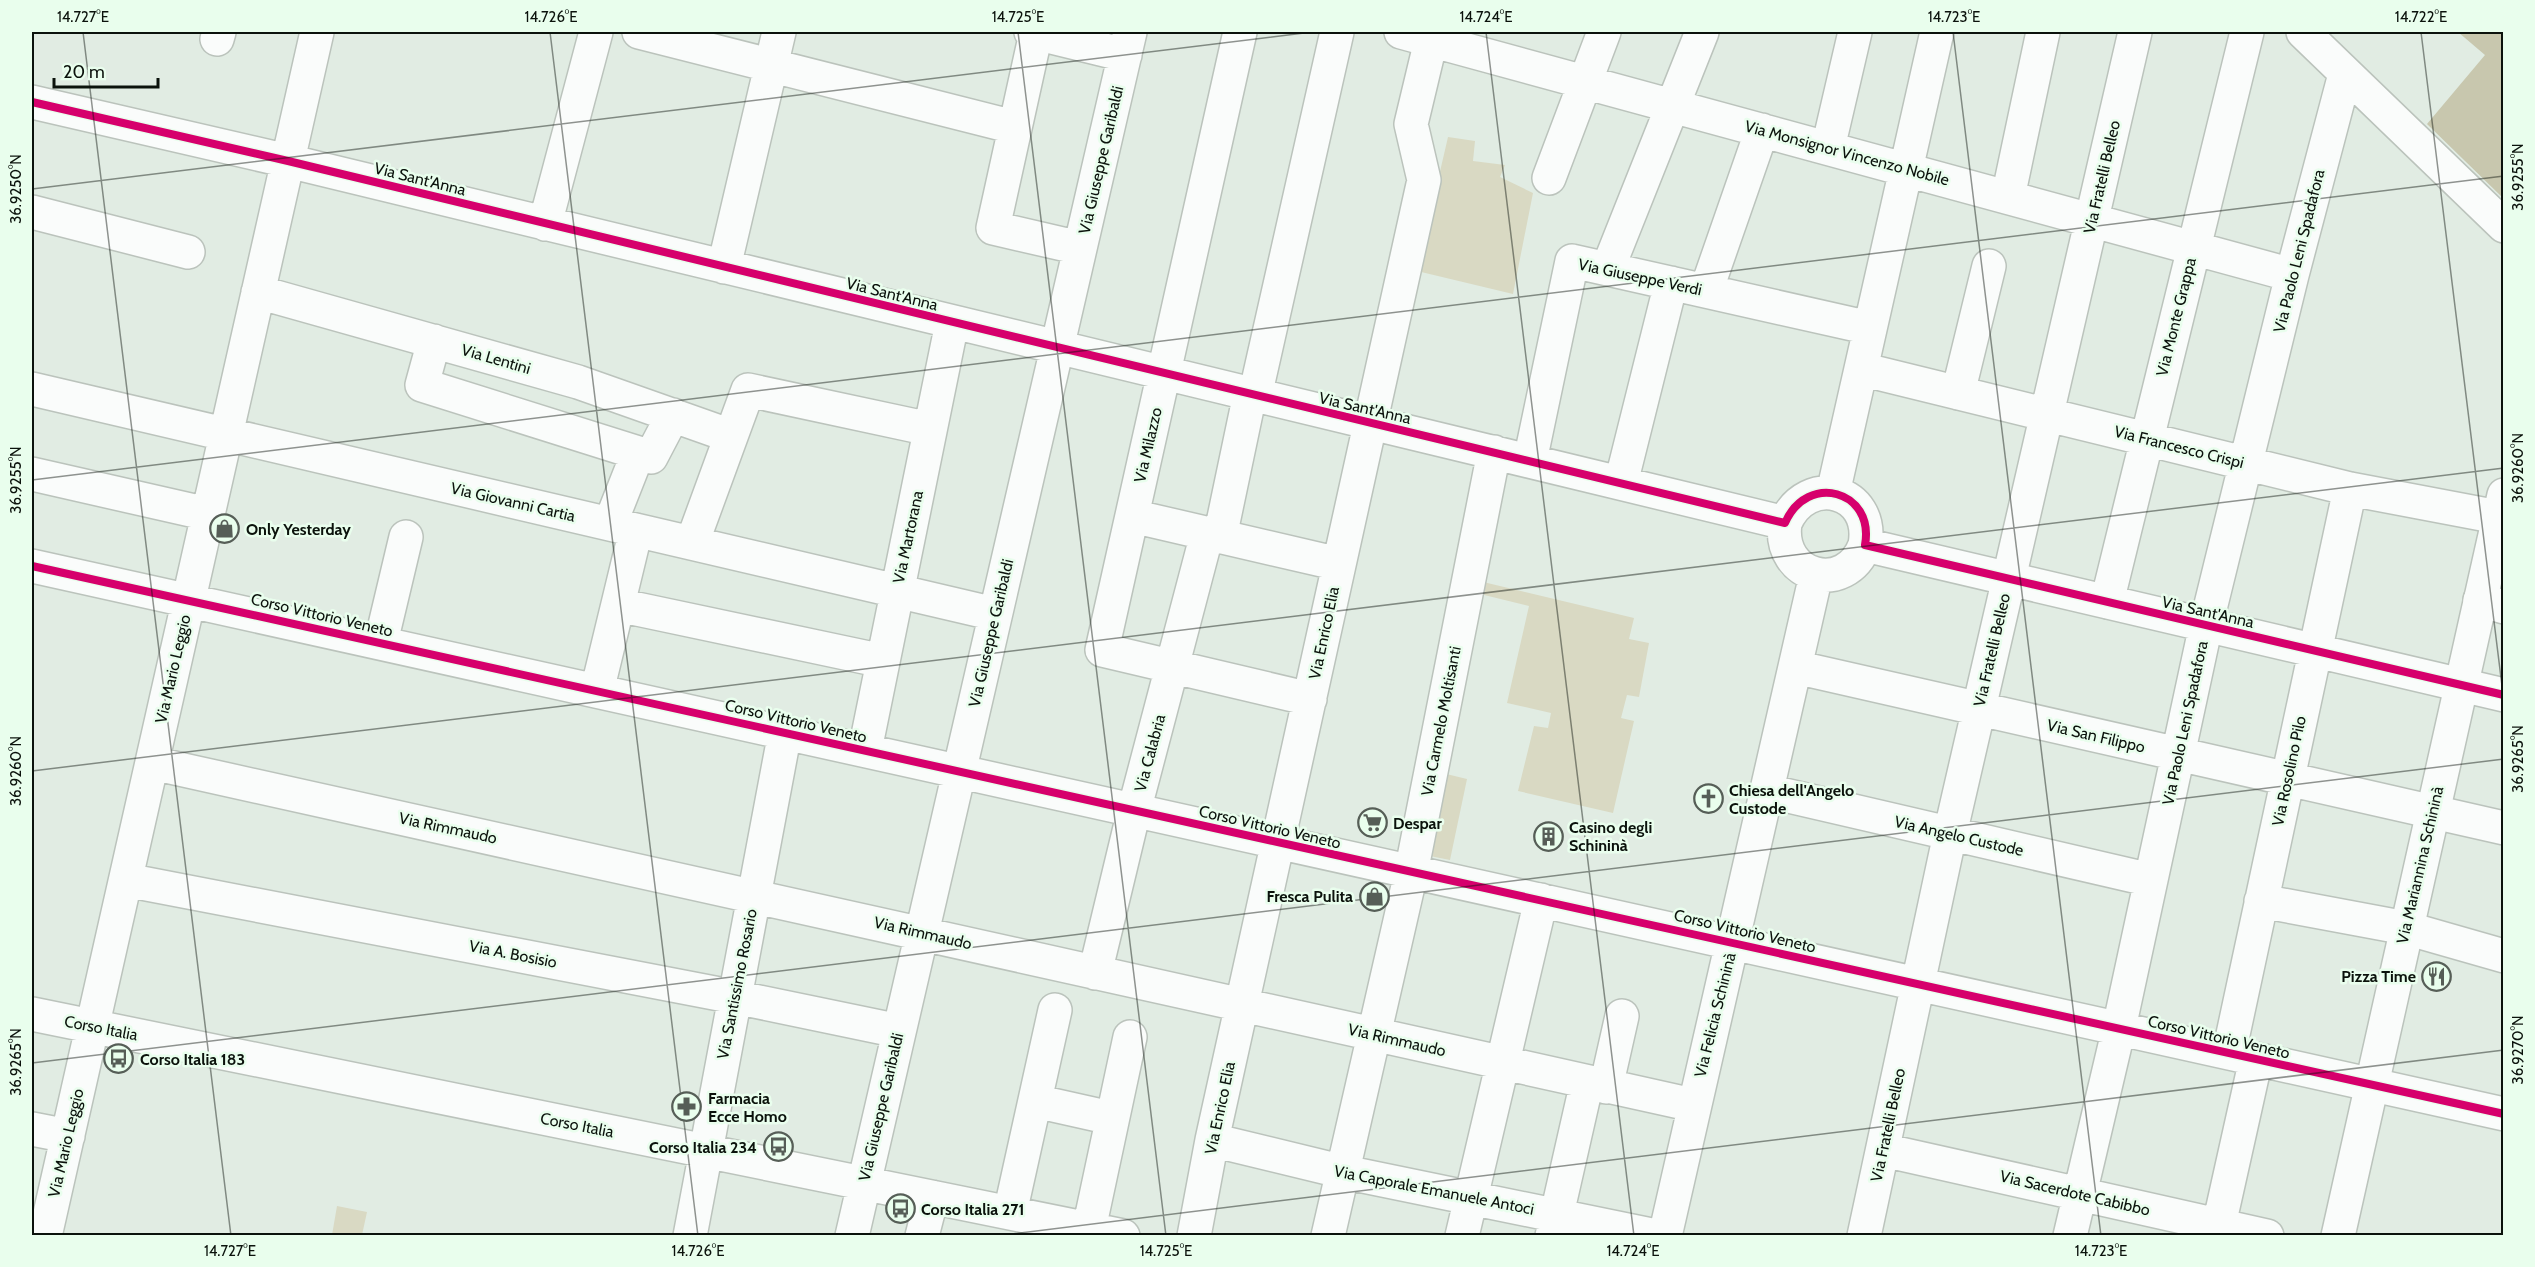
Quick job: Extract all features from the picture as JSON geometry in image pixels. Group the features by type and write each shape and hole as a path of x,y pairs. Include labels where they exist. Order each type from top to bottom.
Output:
{"street":[{"name":"Via Mario Leggio","path":"45,1236 43,1189 68,1136 317,32"},
{"path":"544,224 596,32"},
{"path":"639,32 1014,127"},
{"path":"724,267 779,32"},
{"path":"1080,248 993,228 1034,32 1128,43"},
{"name":"Via Milazzo","path":"1240,32 1102,650 1310,699"},
{"name":"Via Calabria","path":"1095,973 1134,811 1253,395 1337,32"},
{"path":"1549,178 1604,32"},
{"path":"1608,268 1702,32"},
{"path":"1828,148 1855,32"},
{"path":"1833,493 1937,32"},
{"path":"2008,197 2043,32"},
{"name":"Via Fratelli Belleo","path":"1864,1236 1950,834 2135,32"},
{"name":"Via Monte Grappa","path":"2107,602 2247,32"},
{"path":"2303,32 2504,226"},
{"name":"Via Monsignor Vincenzo Nobile","path":"1421,34 1586,82 2292,275"},
{"name":"Via Enrico Elia","path":"1194,1236 1212,1140 1424,180 1411,124 1421,34"},
{"name":"Via Giuseppe Garibaldi","path":"852,1236 1128,43"},
{"name":"Via Paolo Leni Spadafora","path":"2070,1236 2119,1028 2206,625 2292,275 2345,74"},
{"name":"Via Sant'Anna","path":"32,102 288,161 1785,523"},
{"path":"1706,291 1762,129"},
{"path":"32,212 188,252"},
{"name":"Via Giuseppe Verdi","path":"1530,461 1572,261 1870,328"},
{"path":"1958,393 1989,266"},
{"path":"1621,483 1671,283"},
{"name":"Via Lentini","path":"258,292 578,382 732,436"},
{"name":"Via Martorana","path":"865,750 952,323"},
{"path":"434,342 422,385 651,457 673,415"},
{"name":"Via Francesco Crispi","path":"1861,369 2350,489 2502,506"},
{"name":"Via Giovanni Cartia","path":"32,390 995,615"},
{"path":"692,543 748,390 930,429"},
{"name":"Via Carmelo Moltisanti","path":"1328,1236 1410,873 1494,452"},
{"path":"597,691 618,605 623,527 638,453"},
{"path":"32,474 208,514"},
{"name":"Via Rosolino Pilo","path":"2219,1225 2261,901 2350,489"},
{"path":"1833,493 1848,499 1863,515 1866,526 1865,545 1856,562 1842,572 1816,575 1800,567 1791,557 1784,539 1785,523 1797,503 1808,496 1833,493"},
{"name":"Via Mariannina Schininà","path":"2338,1236 2461,685 2492,604 2502,506"},
{"path":"1132,516 1339,564"},
{"path":"381,642 406,537"},
{"name":"Via Sant'Anna","path":"1865,545 2504,695"},
{"name":"Corso Vittorio Veneto","path":"32,566 2504,1114"},
{"name":"Via Felicia Schininà","path":"1665,1236 1816,575"},
{"path":"618,605 883,661"},
{"name":"Via San Filippo","path":"1795,667 2504,828"},
{"name":"Via Santissimo Rosario","path":"690,1236 785,732"},
{"name":"Via Rimmaudo","path":"152,763 1694,1106"},
{"name":"Via Angelo Custode","path":"1767,791 2151,880"},
{"name":"Via A. Bosisio","path":"126,880 735,996 899,1031"},
{"path":"1462,1236 1540,900"},
{"path":"2261,901 2406,928 2504,956"},
{"path":"1010,1213 1055,1010"},
{"name":"Corso Italia","path":"32,1014 1123,1236"},
{"path":"1554,1225 1597,1084 1622,1016"},
{"path":"1089,1229 1130,1036"},
{"path":"1035,1101 1111,1118"},
{"path":"32,1129 68,1136"},
{"name":"Via Caporale Emanuele Antoci","path":"1212,1140 1344,1172 1472,1198 1554,1225 1656,1236"},
{"name":"Via Sacerdote Cabibbo","path":"1883,1150 2267,1236"},
{"path":"922,1236 932,1197"}],"green space":[{"path":"2458,32 2503,32 2503,198 2427,124 2485,55"},
{"path":"1448,137 1475,141 1473,161 1505,165 1500,177 1533,193 1513,294 1417,271"},
{"path":"1479,581 1634,618 1629,639 1649,643 1639,697 1627,695 1621,718 1634,721 1613,813 1518,791 1534,726 1548,728 1551,713 1507,703 1529,606 1476,593"},
{"path":"1438,772 1467,779 1450,860 1420,854"},
{"path":"337,1206 367,1212 362,1235 332,1235"}],"cycle path":[{"path":"32,102 288,161 1785,523 1795,507 1808,497 1823,493 1837,494 1850,500 1860,511 1865,526 1865,545 2504,695"},
{"path":"32,566 2504,1114"}],"place":[{"name":"Only Yesterday","path":"225,529"},
{"name":"Chiesa dell'Angelo Custode","path":"1708,799"},
{"name":"Despar","path":"1372,823"},
{"name":"Casino degli Schininà","path":"1548,836"},
{"name":"Fresca Pulita","path":"1374,896"},
{"name":"Pizza Time","path":"2437,976"},
{"name":"Corso Italia 183","path":"119,1059"},
{"name":"Farmacia Ecce Homo","path":"687,1107"},
{"name":"Corso Italia 234","path":"778,1147"},
{"name":"Corso Italia 271","path":"900,1209"}]}
